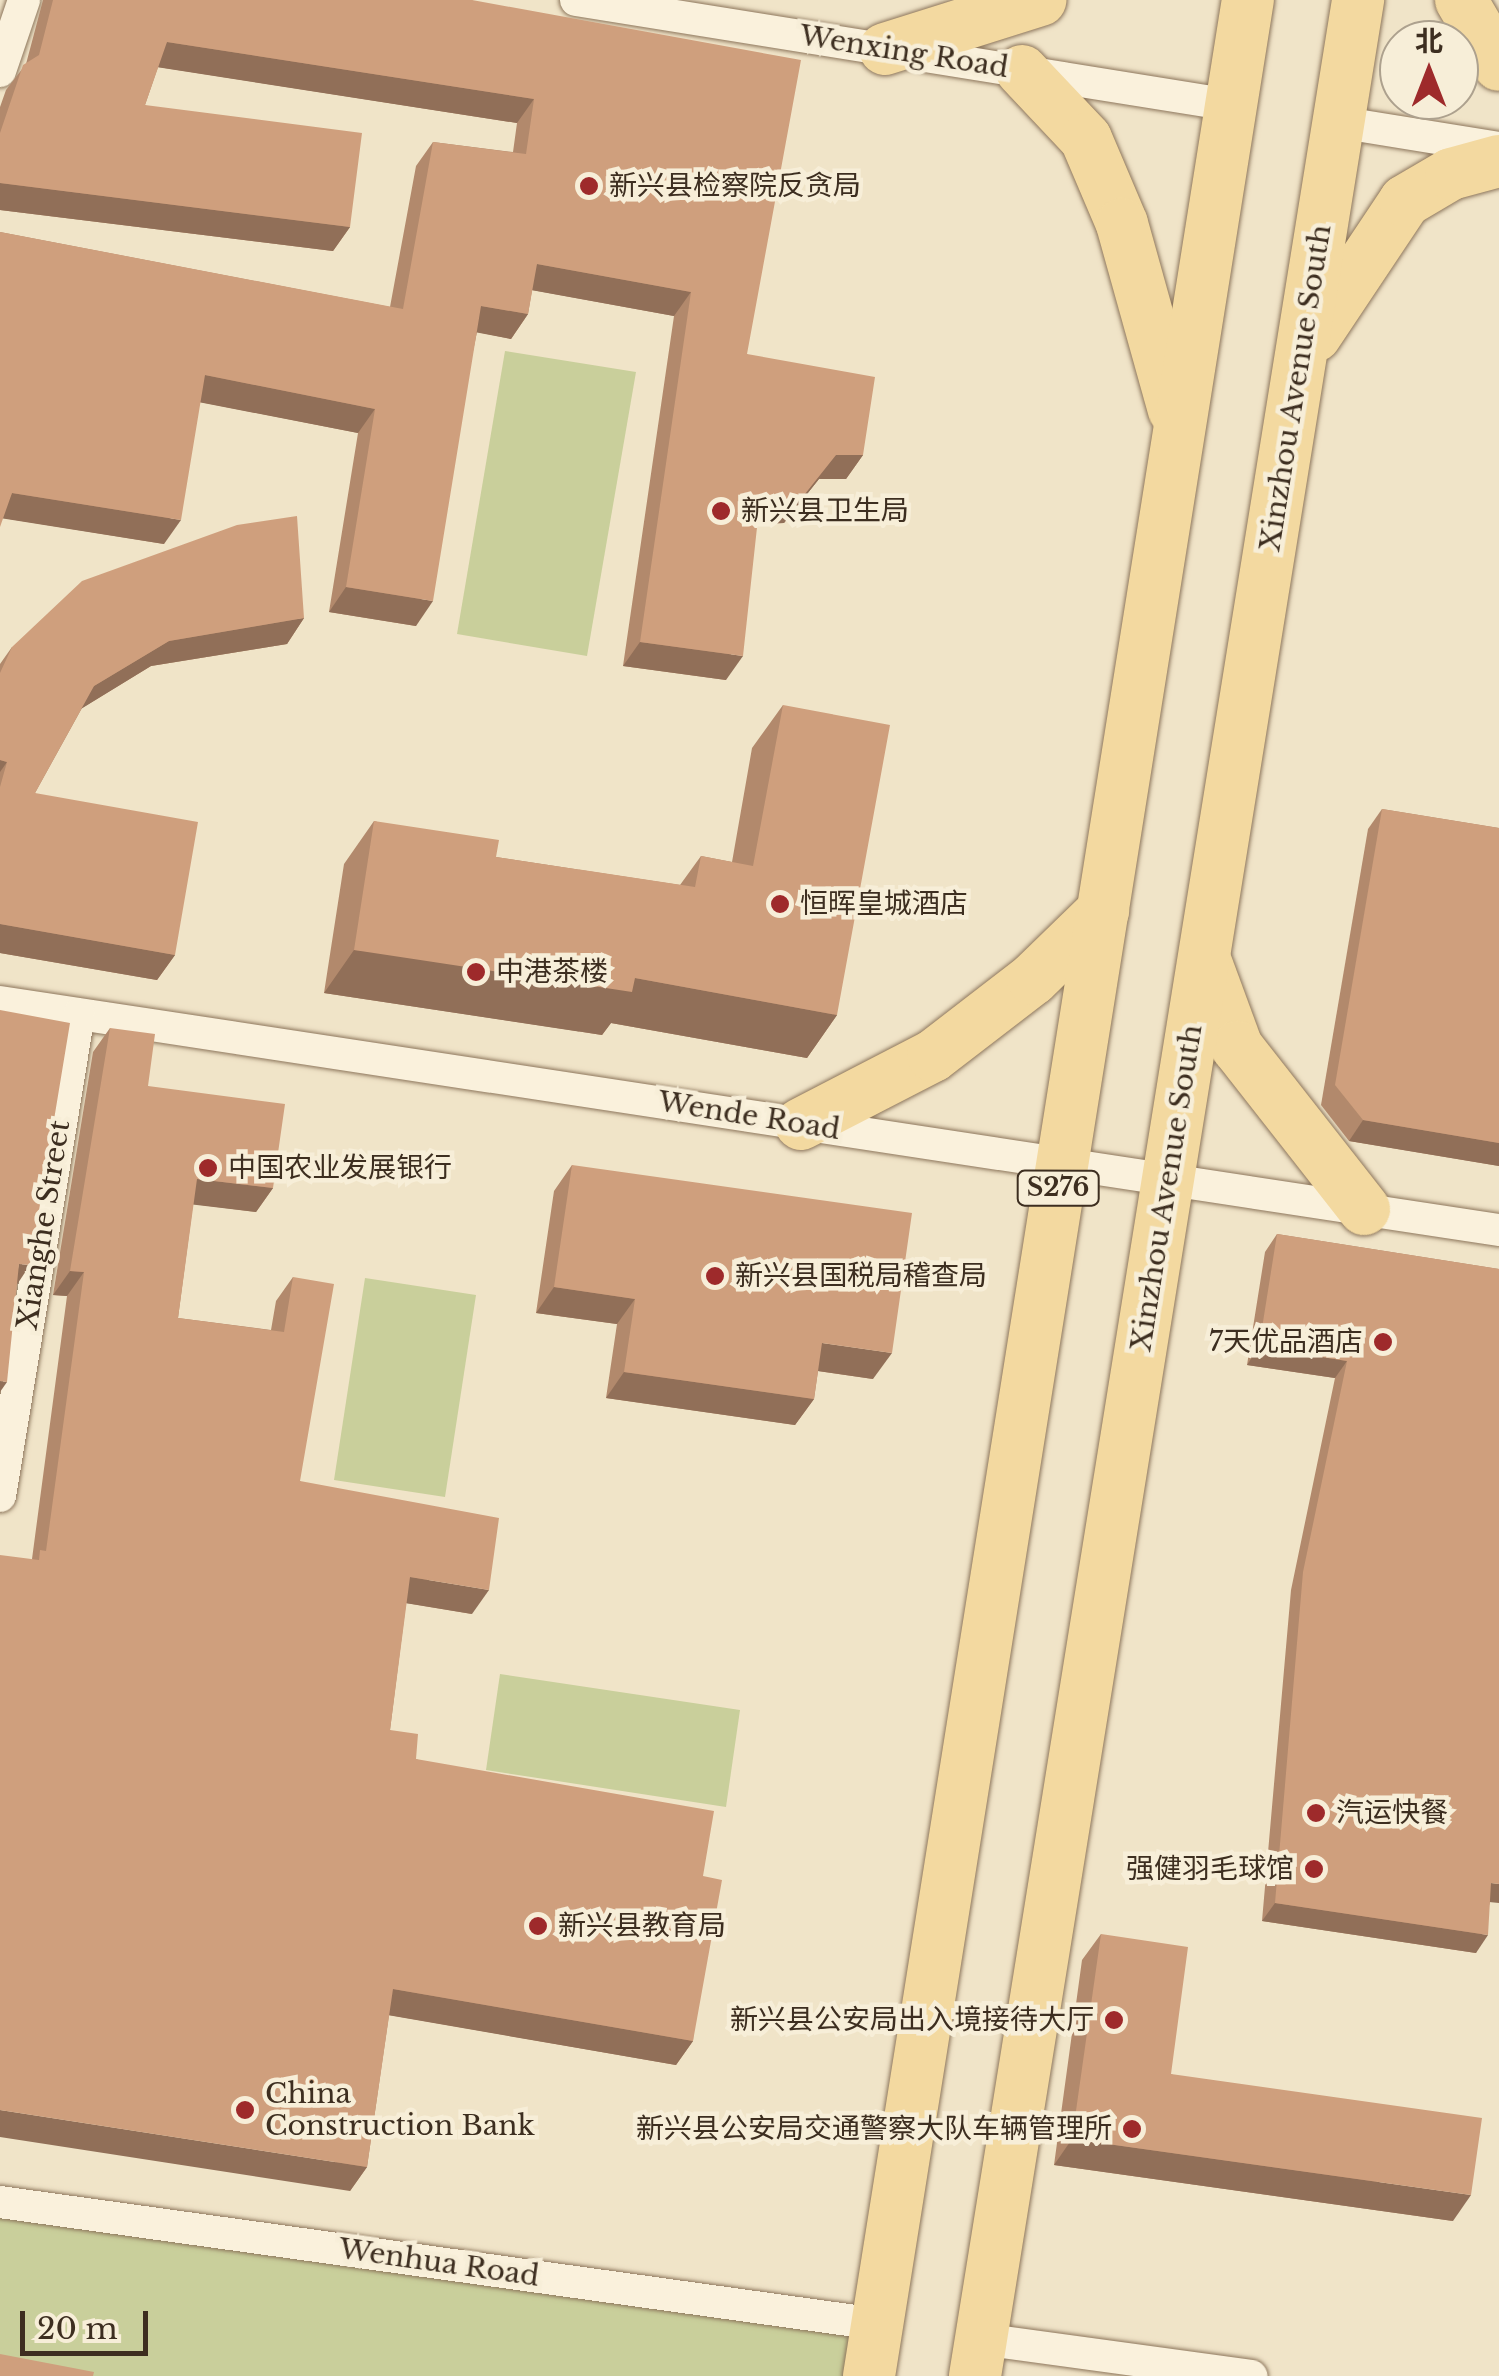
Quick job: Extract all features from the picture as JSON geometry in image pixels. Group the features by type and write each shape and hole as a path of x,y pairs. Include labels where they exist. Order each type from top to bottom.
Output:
{"main road":[{"path":"885,50 1040,0"},
{"name":"S276","path":"869,2376 1248,0"},
{"name":"Xinzhou Avenue South","path":"978,2358 1358,0"},
{"path":"1461,0 1499,65"},
{"path":"1022,71 1086,139 1128,242 1179,430"},
{"path":"1301,358 1405,201 1451,174 1499,160"},
{"path":"801,1124 933,1056 1033,978 1103,911"},
{"path":"1204,958 1237,1047 1364,1209"}],"street":[{"path":"0,71 24,0"},
{"name":"Wenxing Road","path":"576,0 1231,105"},
{"path":"1338,122 1499,148"},
{"name":"Wende Road","path":"0,1002 1499,1230"},
{"name":"Xianghe Street","path":"0,1496 79,1014"},
{"name":"Wenhua Road","path":"0,2202 877,2324"},
{"path":"978,2358 1251,2376"}],"green space":[{"path":"505,351 636,372 587,656 457,634"},
{"path":"365,1278 476,1295 445,1497 334,1480"},
{"path":"500,1674 740,1710 726,1807 486,1770"},
{"path":"0,2202 877,2324 869,2376 0,2376"}],"building":[{"path":"53,0 472,0 801,60 747,354 875,377 863,455 836,455 801,499 760,500 743,656 640,642 691,292 537,264 528,314 481,306 433,601 346,587 375,409 205,375 181,520 12,493 0,527 0,232 403,309 433,142 526,154 534,99 167,42 145,105 362,133 350,227 0,183 0,133 23,65 39,55"},
{"path":"297,516 304,618 169,641 94,686 35,793 198,822 175,955 0,924 0,787 7,762 0,760 0,673 12,647 82,581 237,525"},
{"path":"783,705 890,725 837,1015 635,978 632,992 354,950 374,821 499,840 496,857 695,887 701,856 753,866"},
{"path":"1382,809 1499,828 1499,1143 1363,1120 1335,1085"},
{"path":"0,1010 70,1023 30,1265 19,1264 7,1382 0,1381"},
{"path":"110,1028 155,1034 148,1086 285,1104 273,1188 197,1179 178,1318 284,1332 293,1277 334,1284 300,1481 499,1518 489,1590 410,1577 390,1730 418,1734 416,1759 714,1811 703,1876 722,1880 693,2041 393,1989 367,2167 0,2110 0,1555 39,1560 40,1550 46,1551 84,1272 70,1271"},
{"name":"新兴县国税局稽查局","path":"572,1165 912,1213 892,1353 822,1343 814,1399 624,1372 635,1299 554,1287"},
{"path":"1277,1234 1499,1269 1499,1884 1491,1883 1488,1935 1275,1903 1303,1572 1347,1361 1259,1347"},
{"path":"1101,1934 1188,1947 1171,2074 1482,2118 1471,2195 1072,2139"},
{"path":"0,2354 94,2372 93,2376 0,2376"}],"place":[{"name":"新兴县检察院反贪局","path":"589,186"},
{"name":"新兴县卫生局","path":"721,511"},
{"name":"恒晖皇城酒店","path":"780,904"},
{"name":"中港茶楼","path":"476,972"},
{"name":"中国农业发展银行","path":"208,1168"},
{"name":"新兴县国税局稽查局","path":"715,1276"},
{"name":"7天优品酒店","path":"1383,1342"},
{"name":"汽运快餐","path":"1316,1813"},
{"name":"强健羽毛球馆","path":"1314,1869"},
{"name":"新兴县教育局","path":"538,1926"},
{"name":"新兴县公安局出入境接待大厅","path":"1114,2020"},
{"name":"China Construction Bank","path":"245,2110"},
{"name":"新兴县公安局交通警察大队车辆管理所","path":"1132,2129"}]}
